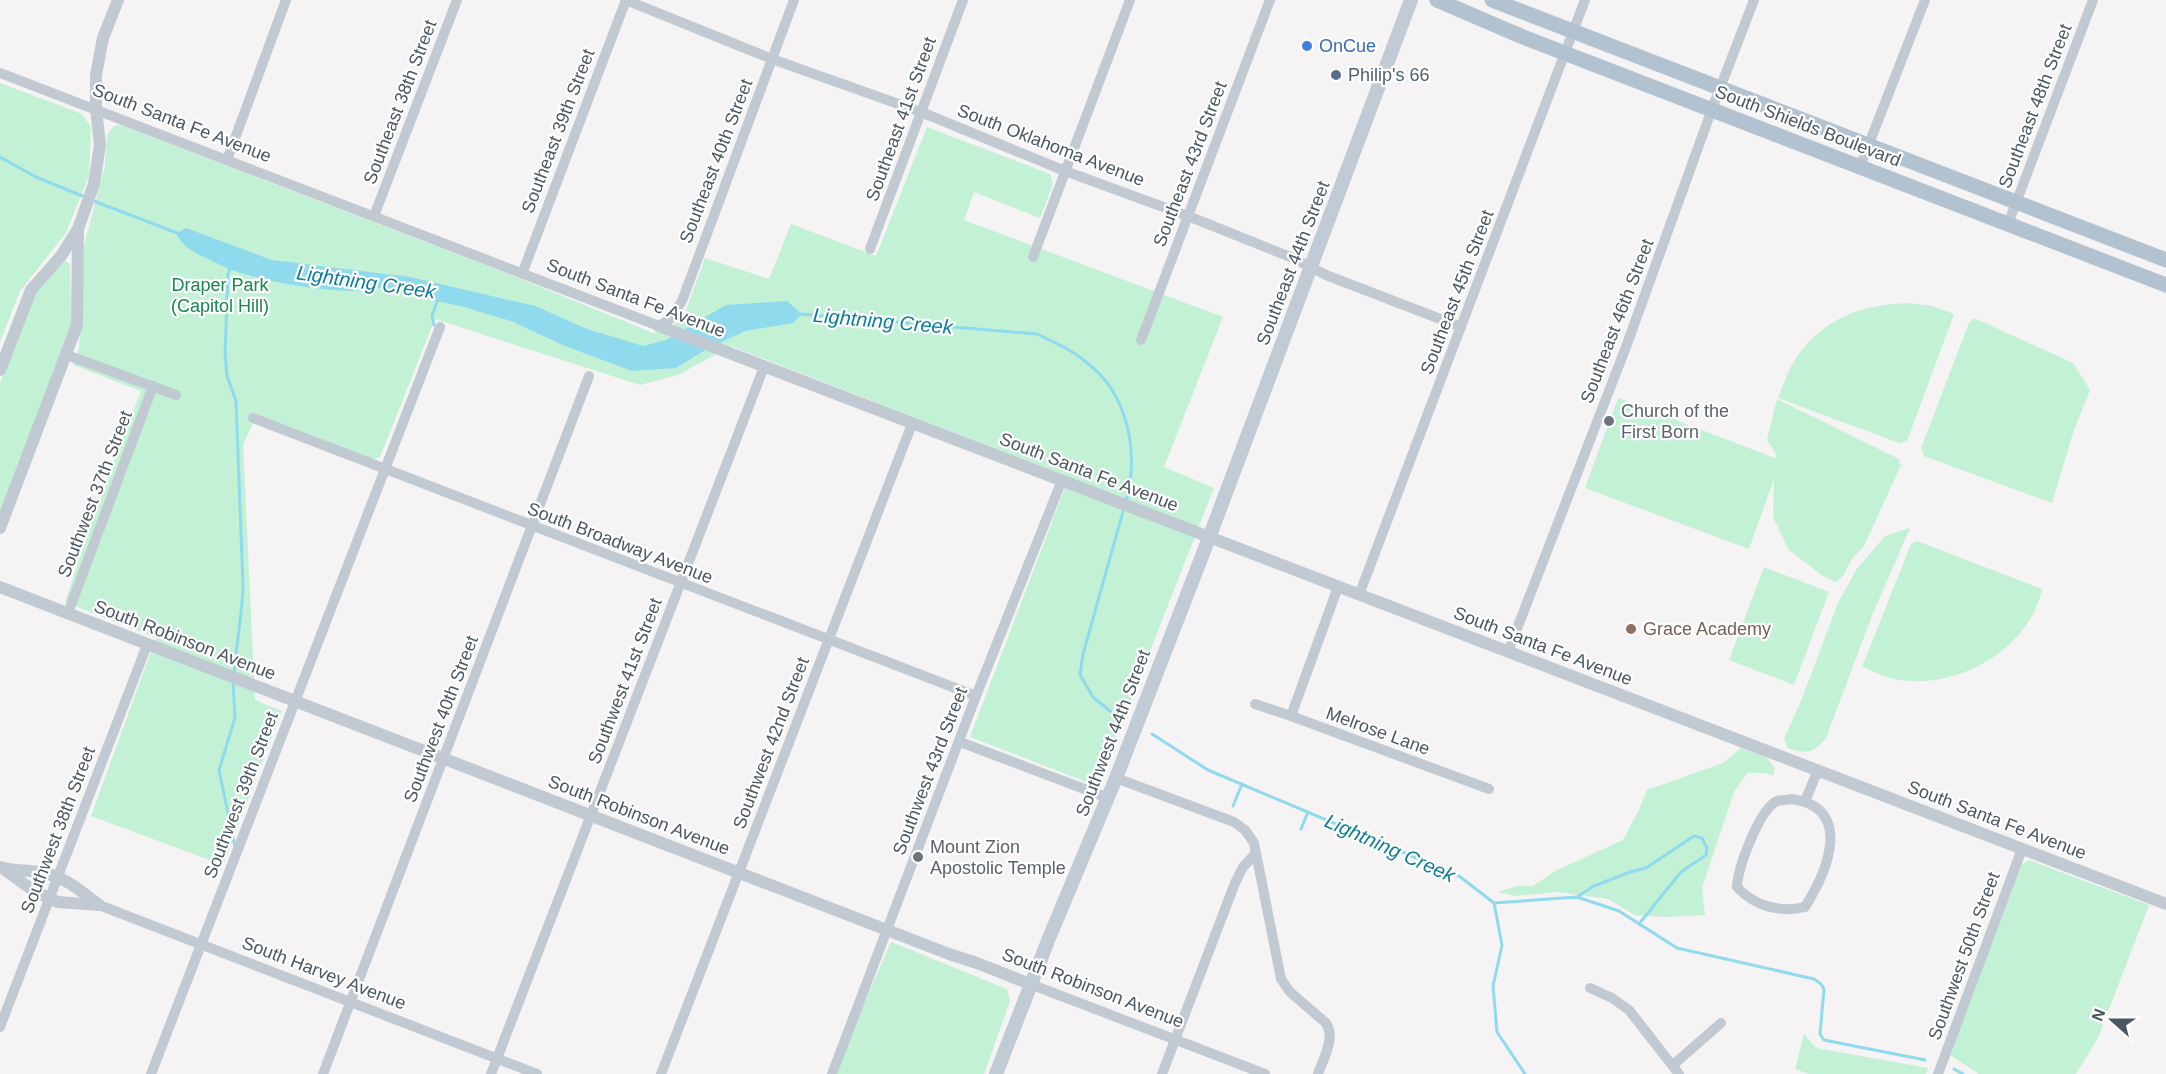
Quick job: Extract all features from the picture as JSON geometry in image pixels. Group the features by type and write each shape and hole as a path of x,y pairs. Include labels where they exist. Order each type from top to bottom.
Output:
{"main road":[{"name":"Southeast 44th Street","path":"1209,538 1411,0"},
{"name":"South Shields Boulevard","path":"1437,0 1565,53 2166,285"},
{"name":"South Shields Boulevard","path":"1492,0 2166,260"},
{"name":"Southwest 44th Street","path":"996,1074 1030,984 1116,778 1209,538"}],"street":[{"path":"0,370 31,290 61,256 78,229 94,184 100,145 95,86 99,53 118,0"},
{"path":"227,160 286,0"},
{"name":"Southeast 38th Street","path":"374,216 456,0"},
{"name":"South Oklahoma Avenue","path":"626,0 772,59 921,112 1065,171 1188,216 1293,258 1326,275 1461,327"},
{"name":"Southeast 39th Street","path":"522,274 626,0"},
{"name":"Southeast 40th Street","path":"659,326 670,319 682,301 794,0"},
{"name":"Southeast 41st Street","path":"870,249 963,0"},
{"path":"1034,257 1130,0"},
{"name":"Southeast 43rd Street","path":"1141,340 1270,0"},
{"name":"Southeast 45th Street","path":"1359,595 1586,0"},
{"name":"Southeast 46th Street","path":"1508,652 1630,336 1754,0"},
{"path":"1860,167 1925,0"},
{"name":"Southeast 48th Street","path":"2008,224 2093,0"},
{"name":"South Santa Fe Avenue","path":"0,73 2166,904"},
{"path":"0,528 77,325 78,229"},
{"name":"Southwest 39th Street","path":"151,1074 440,327"},
{"path":"67,355 176,395"},
{"name":"Southwest 41st Street","path":"491,1074 764,367"},
{"name":"Southwest 40th Street","path":"323,1074 589,376"},
{"name":"Southwest 37th Street","path":"68,614 153,386"},
{"name":"South Broadway Avenue","path":"253,418 976,696"},
{"name":"Southwest 42nd Street","path":"662,1074 912,424"},
{"name":"Southwest 43rd Street","path":"832,1074 976,696 1062,480"},
{"path":"1291,716 1338,587"},
{"name":"South Robinson Avenue","path":"0,588 1265,1074"},
{"name":"Southwest 38th Street","path":"0,1027 147,645"},
{"name":"Melrose Lane","path":"1255,704 1489,789"},
{"path":"960,742 1108,798"},
{"path":"1805,801 1818,770"},
{"path":"1116,778 1234,822 1249,834 1256,853 1281,979 1290,992 1328,1026 1330,1037 1318,1074"},
{"path":"1791,799 1805,801 1822,812 1828,823 1831,840 1830,855 1805,907 1792,910 1776,909 1744,894 1737,887 1738,875 1765,812 1777,801 1791,799"},
{"name":"Southwest 50th Street","path":"1938,1073 2022,849"},
{"path":"1162,1074 1239,874 1256,853"},
{"name":"South Harvey Avenue","path":"1,868 58,877 77,887 99,905 537,1074"},
{"name":"South Harvey Avenue","path":"1,868 49,899 65,904 99,905"},
{"path":"1590,988 1612,998 1629,1010 1676,1069 1721,1023"}],"green space":[{"path":"0,83 82,114 91,127 89,176 66,233 20,291 0,342"},
{"name":"Draper Park (Capitol Hill)","path":"121,125 511,275 653,333 675,324 684,316 705,258 769,279 791,224 876,256 927,127 1050,174 1053,184 1040,218 974,192 964,220 1223,317 1164,467 1214,488 1097,786 970,737 1069,477 731,346 678,375 640,385 435,319 380,457 373,459 257,414 243,445 255,700 282,711 223,865 91,816 156,638 65,602 94,515 141,391 73,365 79,349 84,246 105,165 107,135 114,126"},
{"path":"65,261 70,264 71,324 0,514 0,383 36,292"},
{"path":"1908,303 1932,306 1954,314 1907,441 1899,443 1778,398 1795,360 1809,342 1833,322 1860,310"},
{"path":"1974,318 2073,363 2090,390 2073,433 2052,503 1924,456 1921,448 1969,323"},
{"path":"1618,398 1775,458 1776,454 1767,440 1777,399 1899,459 1901,465 1864,546 1851,560 1844,575 1836,582 1823,576 1789,550 1773,517 1774,479 1749,549 1585,488"},
{"path":"1910,528 1873,613 1826,738 1813,750 1804,752 1788,748 1784,739 1838,603 1856,570 1885,536"},
{"path":"1917,541 2042,589 2035,609 2024,628 1993,658 1953,676 1932,680 1904,681 1862,667 1911,544"},
{"path":"1764,567 1829,592 1794,685 1729,660"},
{"path":"1741,748 1766,757 1775,768 1773,776 1765,773 1747,773 1734,792 1702,888 1705,915 1666,917 1635,915 1608,899 1558,892 1516,896 1498,892 1517,886 1533,886 1557,870 1623,840 1647,790 1723,763"},
{"path":"2029,860 2149,905 2098,1038 2076,1074 1979,1074 1950,1055 2021,865"},
{"path":"891,942 1007,989 1010,1001 984,1074 837,1074 853,1029"},
{"path":"1804,1034 1816,1048 1928,1068 1926,1074 1809,1074 1795,1069"}],"water":[{"path":"186,228 272,260 410,277 535,306 587,329 643,346 666,340 726,305 787,301 802,314 793,323 733,333 676,368 632,371 565,346 511,321 464,307 379,288 347,291 306,287 229,271 191,250 180,240 176,233"}],"waterway":[{"name":"Lightning Creek","path":"0,157 36,177 85,197"},
{"name":"Lightning Creek","path":"91,200 180,234"},
{"path":"230,268 225,353 227,376 236,401 243,586 234,675"},
{"path":"434,325 432,316 438,299"},
{"name":"Lightning Creek","path":"800,314 1037,334 1069,350 1101,375 1121,407 1130,445 1130,483 1126,502"},
{"name":"Lightning Creek","path":"718,342 742,331"},
{"name":"Lightning Creek","path":"1120,719 1093,697 1080,675 1083,654 1124,508"},
{"path":"233,681 235,718 219,770 235,847"},
{"name":"Lightning Creek","path":"1152,734 1208,770 1459,876 1494,903 1502,945 1493,986 1497,1032 1525,1074"},
{"path":"1233,806 1242,784"},
{"path":"1301,829 1308,812"},
{"path":"1577,897 1594,886 1646,868 1694,836 1702,838 1707,848 1706,855 1681,872 1639,924"},
{"path":"1494,903 1577,897 1619,911 1677,948 1814,979 1824,989 1820,1034 1824,1040 1925,1060"},
{"path":"1954,1069 1963,1074"}],"place":[{"name":"OnCue","path":"1307,46"},
{"name":"Philip's 66","path":"1336,75"},
{"name":"Church of the First Born","path":"1609,421"},
{"name":"Grace Academy","path":"1631,629"},
{"name":"Mount Zion Apostolic Temple","path":"918,857"}]}
